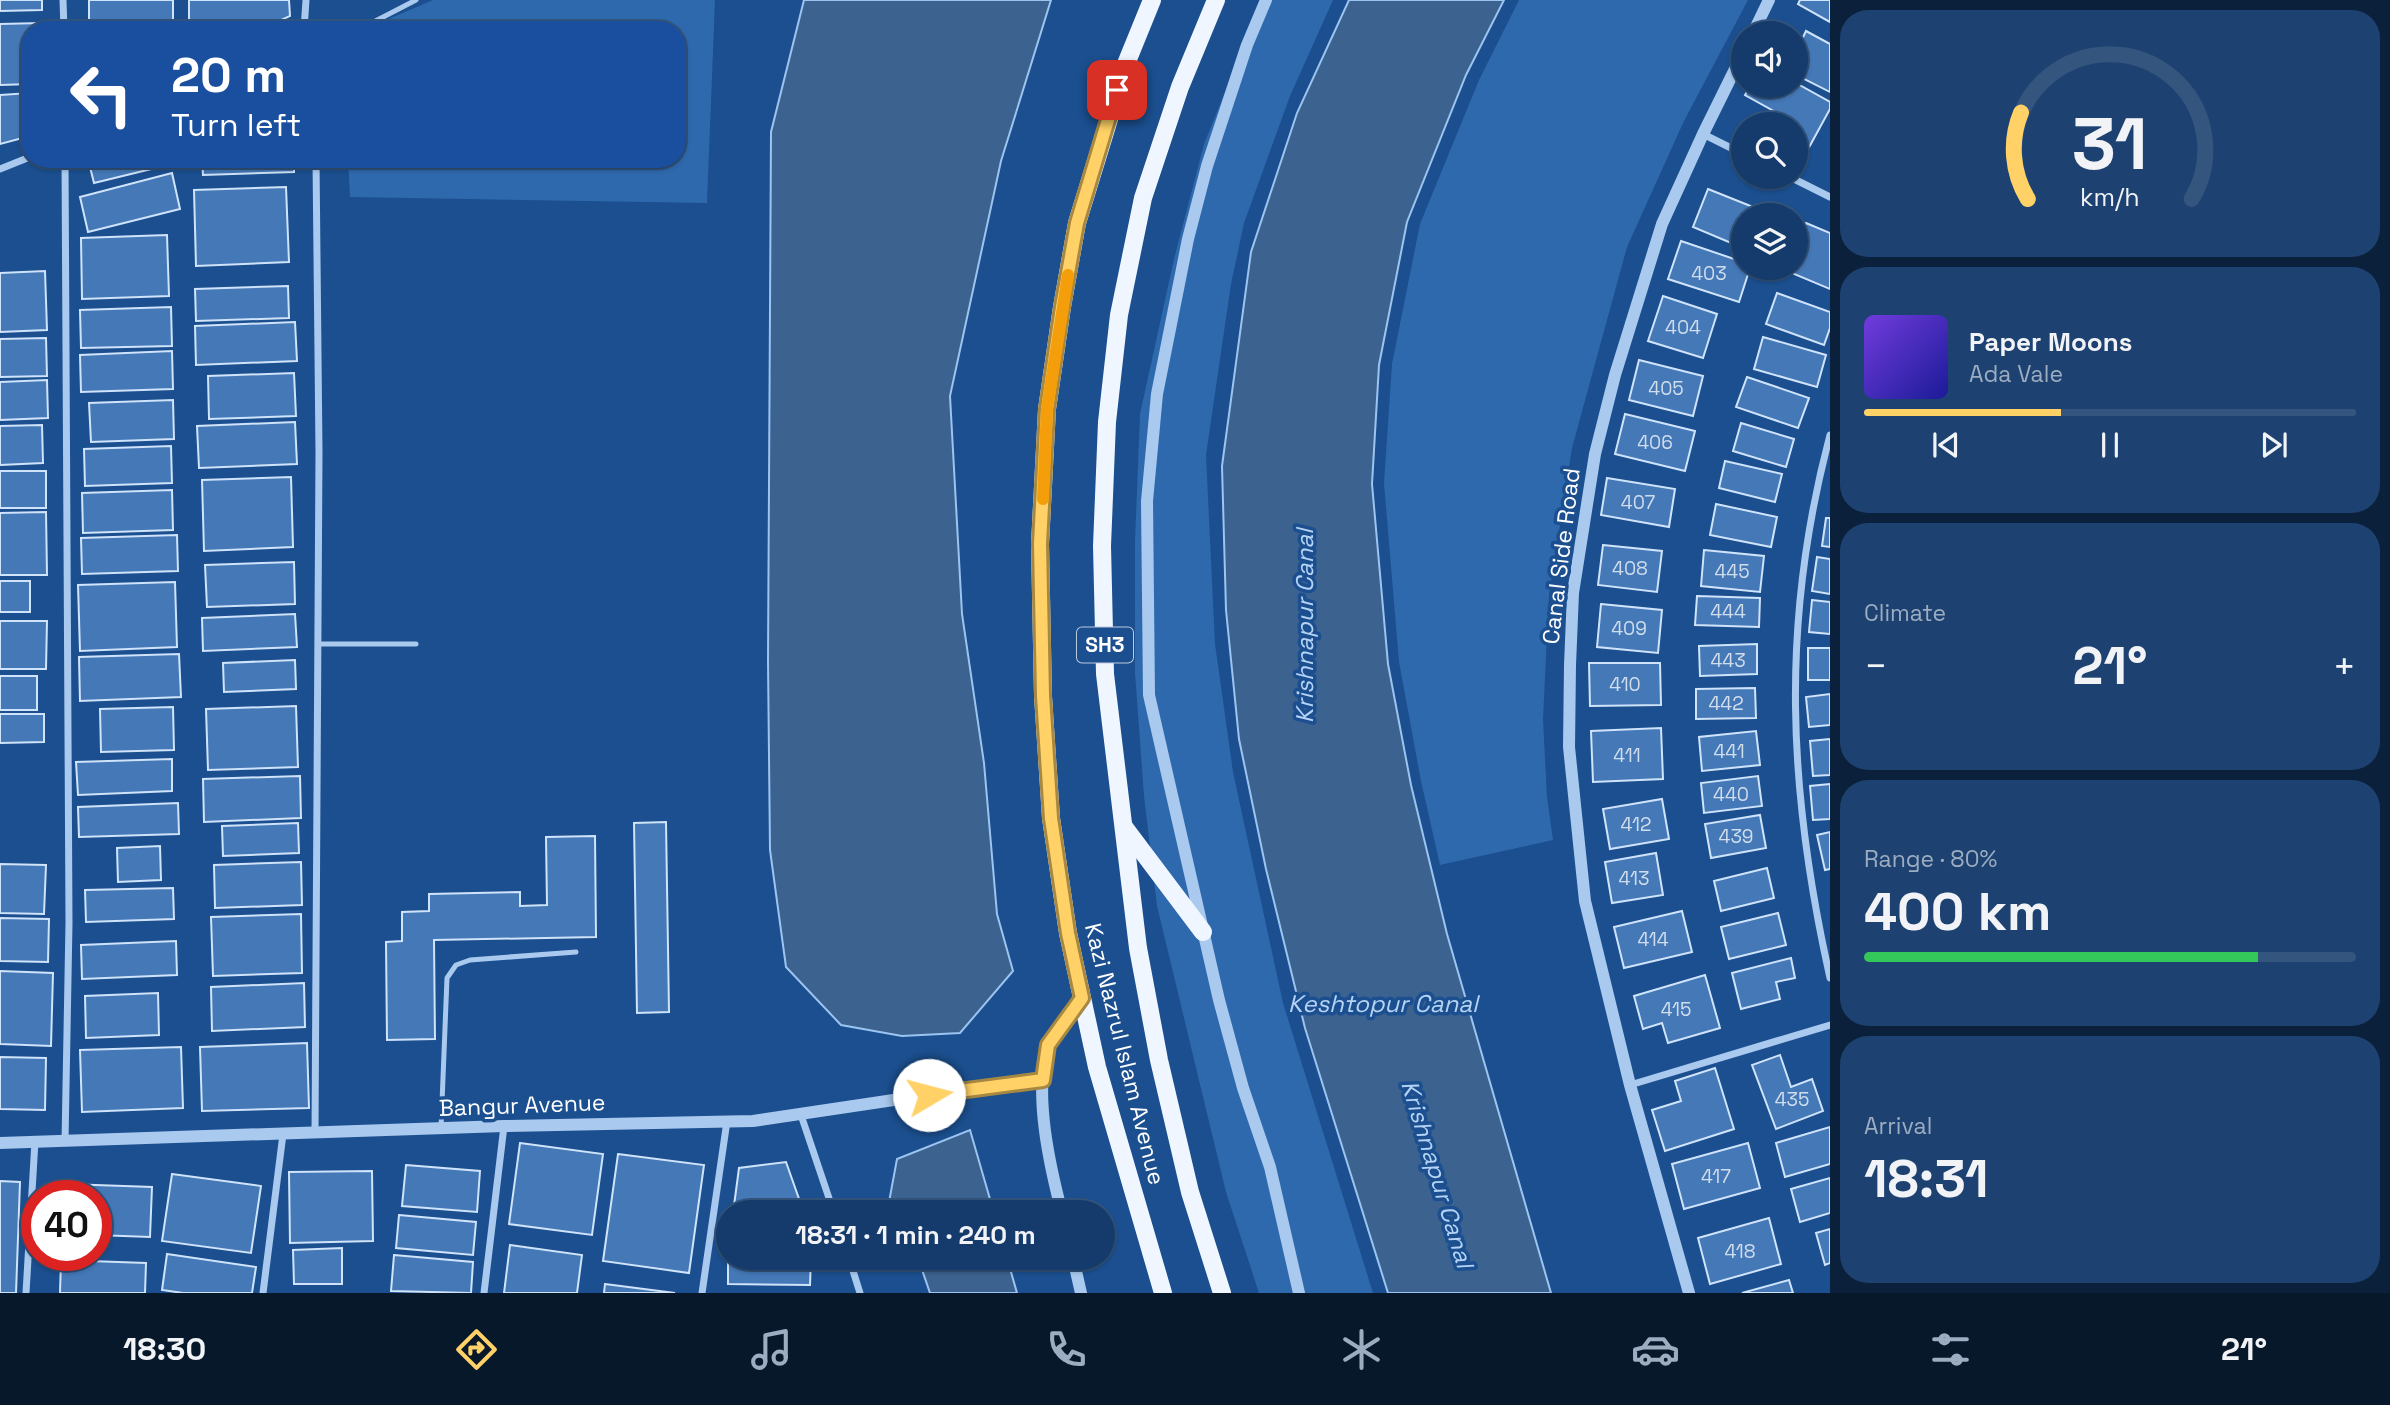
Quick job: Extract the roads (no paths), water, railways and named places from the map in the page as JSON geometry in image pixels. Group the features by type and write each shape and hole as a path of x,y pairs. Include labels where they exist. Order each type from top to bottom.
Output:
{"main road":[{"name":"Kazi Nazrul Islam Avenue","path":"1152,0 1126,64 1077,223 1047,409 1040,544 1043,696 1051,818 1068,933 1097,1067 1163,1293"},
{"name":"Kazi Nazrul Islam Avenue","path":"1216,0 1180,87 1143,198 1119,315 1107,422 1102,547 1105,674 1138,948 1159,1060 1191,1192 1222,1293"},
{"path":"1124,827 1203,932"}],"street":[{"path":"63,0 64,21"},
{"path":"305,21 306,0"},
{"path":"1266,0 1247,44 1207,166 1188,239 1157,394 1147,501 1149,695 1203,932 1243,1088 1270,1167 1299,1293"},
{"path":"1759,21 1769,0"},
{"name":"Canal Side Road","path":"1689,1293 1630,1085 1585,901 1569,747 1573,593 1595,454 1615,376 1662,224 1731,77"},
{"path":"1703,134 1731,148"},
{"path":"0,169 21,161"},
{"path":"65,168 69,923 65,1142"},
{"path":"315,1133 319,644 316,168"},
{"path":"1808,186 1830,197"},
{"path":"1830,435 1815,491 1805,550 1797,619 1794,695 1802,821 1830,978"},
{"path":"1059,1200 1046,1152 1043,1080 1048,1045 1082,998"},
{"path":"1630,1085 1830,1026"},
{"name":"Bangur Avenue","path":"0,1143 504,1126 752,1121 1043,1080"},
{"path":"801,1115 830,1200"},
{"path":"702,1293 727,1121"},
{"path":"484,1293 504,1126"},
{"path":"263,1293 283,1134"},
{"path":"26,1293 35,1141"},
{"path":"853,1270 860,1293"},
{"path":"1076,1270 1082,1293"}],"lane":[{"path":"375,21 416,0"},
{"path":"319,644 416,644"},
{"path":"441,1128 446,978 456,965 470,960 576,953"}],"water":[{"path":"804,0 1051,0 1001,161 950,396 962,614 984,763 997,914 1013,971 960,1033 902,1036 841,1025 786,967 770,850 768,661 771,132"},
{"name":"Keshtopur Canal","path":"1349,0 1504,0 1466,75 1407,222 1379,365 1372,484 1388,664 1411,785 1447,934 1551,1293 1388,1293 1305,1028 1266,869 1239,739 1226,610 1222,466 1251,252 1297,113"},
{"path":"970,1130 990,1200 889,1200 897,1159"},
{"path":"922,1270 1010,1270 1017,1293 930,1293"}],"water label":[{"name":"Krishnapur Canal","path":"1305,626"},
{"name":"Krishnapur Canal","path":"1437,1174"}]}
